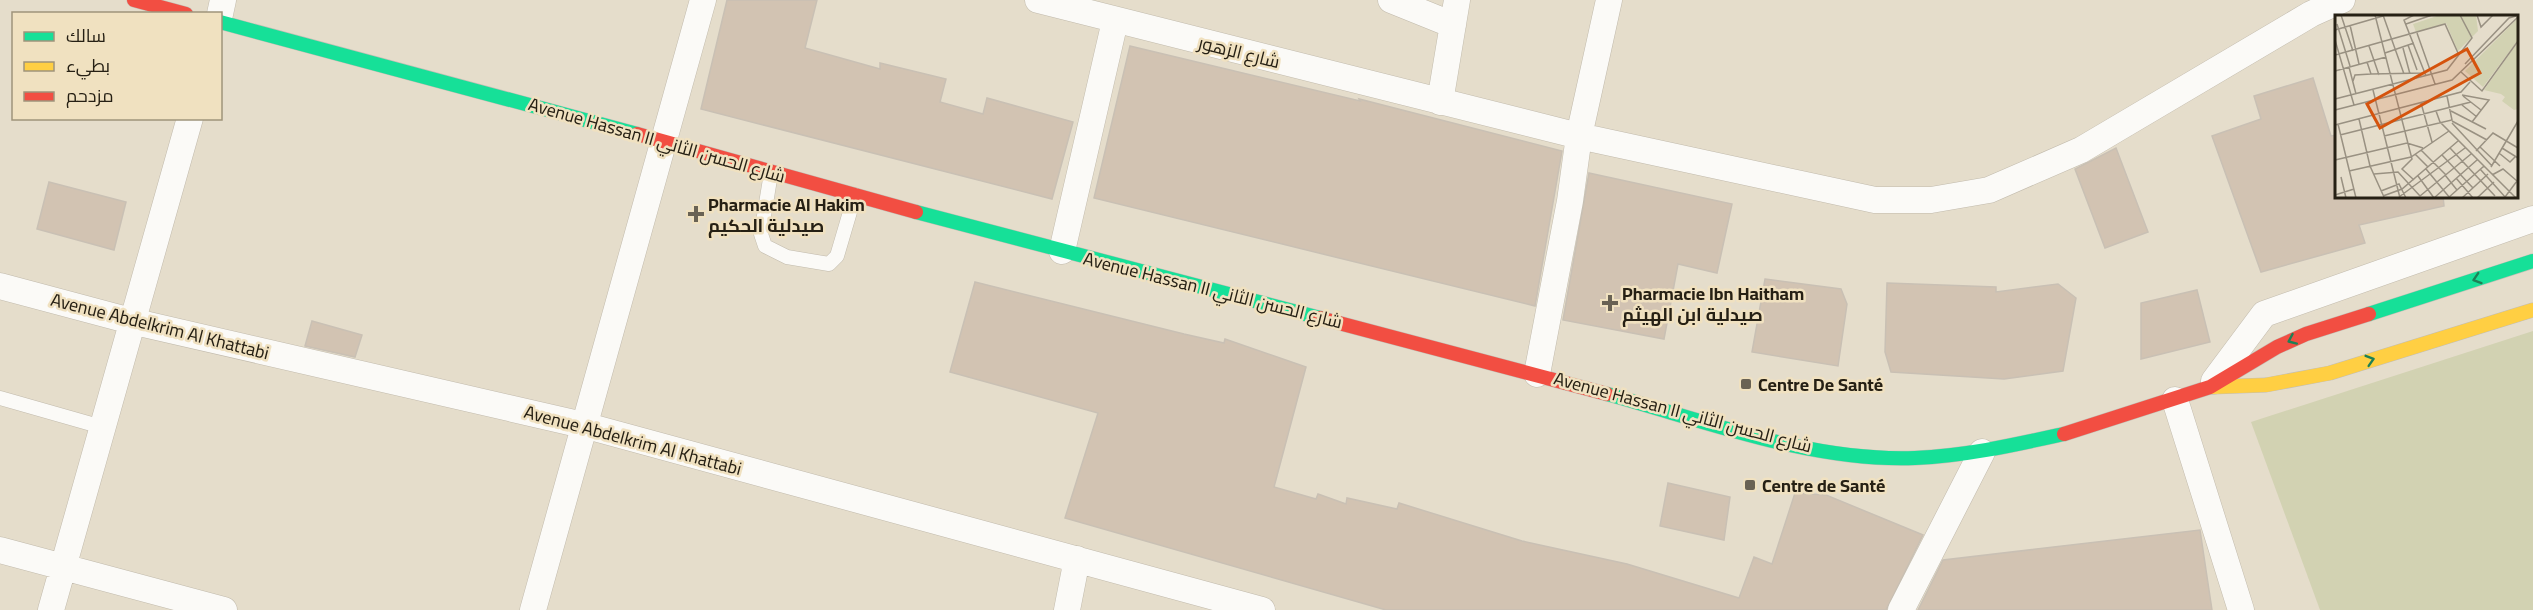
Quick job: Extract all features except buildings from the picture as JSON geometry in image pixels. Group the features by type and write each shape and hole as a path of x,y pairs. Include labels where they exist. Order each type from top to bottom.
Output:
{"main road":[{"path":"134,0 179,12"},
{"name":"Avenue Hassan II شارع الحسن الثاني","path":"222,23 665,141 771,173 1062,251 1537,374 1778,441 1844,453 1914,458 1982,452 2084,429 2210,387 2277,347 2306,334 2533,261"},
{"name":"Avenue Hassan II شارع الحسن الثاني","path":"2210,387 2266,386 2330,373 2533,310"}],"street":[{"path":"533,610 703,0"},
{"name":"شارع الزهور","path":"1038,0 1103,12 1440,102 1579,136 1875,200 1931,200 1989,190 2081,150 2312,7 2342,0"},
{"path":"1391,0 1453,25"},
{"path":"1440,102 1457,0"},
{"path":"1537,374 1570,201 1579,136 1609,0"},
{"path":"1062,251 1103,12"},
{"path":"51,610 189,120"},
{"path":"2210,387 2264,314 2533,219"},
{"name":"Avenue Abdelkrim Al Khattabi","path":"0,286 131,321 586,426 1262,610"},
{"path":"2175,400 2241,610"},
{"path":"1901,610 1982,452"},
{"path":"0,550 224,610"},
{"path":"1067,610 1077,559"}],"lane":[{"path":"771,173 761,234 765,246 787,257 829,264 837,256 855,195"},
{"path":"0,398 102,427"}],"green space":[{"path":"2533,331 2533,610 2320,610 2251,422"}],"traffic: fast":[{"path":"222,23 637,134"},
{"path":"916,212 1320,318"},
{"path":"2369,314 2533,261"},
{"path":"1607,394 1759,438 1798,447 1876,458 1953,455 2064,434"}],"traffic: slow":[{"path":"2212,387 2266,385 2330,373 2533,310"}],"traffic: jam":[{"path":"134,0 179,12"},
{"path":"637,134 916,212"},
{"path":"2064,434 2210,387 2277,347 2306,334 2369,314"},
{"path":"1320,318 1607,394"}],"place":[{"name":"Pharmacie Al Hakim صيدلية الحكيم","path":"696,214"},
{"name":"Pharmacie Ibn Haitham صيدلية ابن الهيثم","path":"1610,303"},
{"name":"Centre De Santé","path":"1746,384"},
{"name":"Centre de Santé","path":"1750,485"}]}
